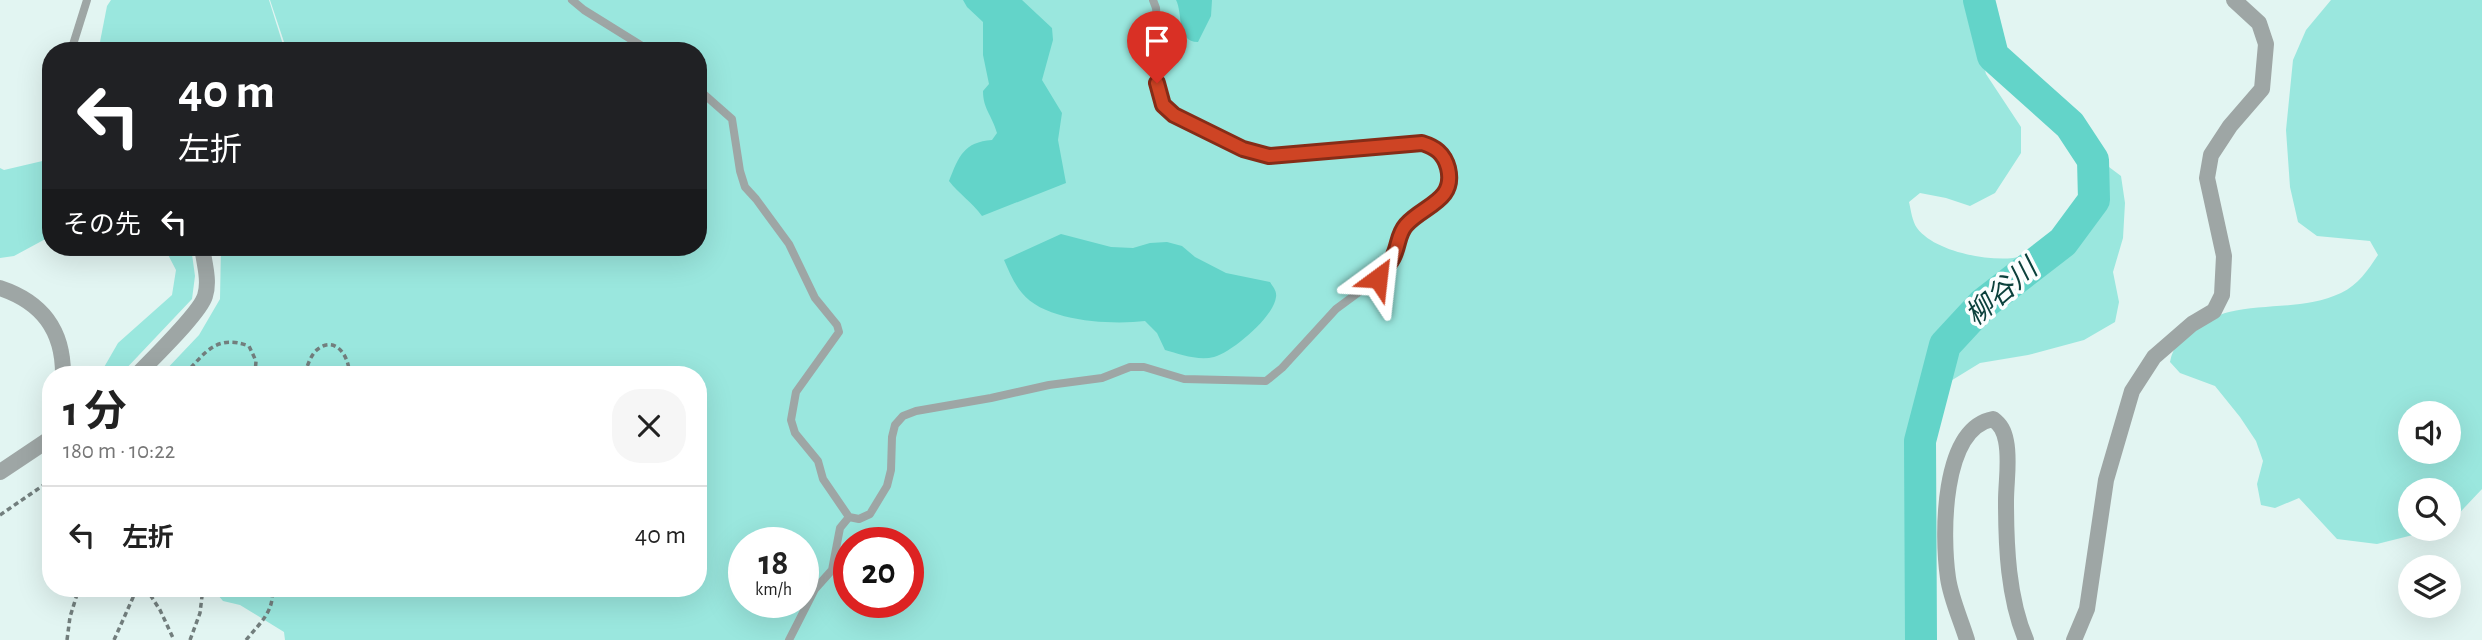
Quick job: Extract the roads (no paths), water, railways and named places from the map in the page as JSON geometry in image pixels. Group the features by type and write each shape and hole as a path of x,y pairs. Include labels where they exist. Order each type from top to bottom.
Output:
{"street":[{"path":"2074,640 2087,609 2106,480 2132,391 2154,357 2192,324 2214,311 2222,295 2224,256 2207,178 2211,155 2262,89 2266,44 2259,23 2234,0"},
{"path":"146,366 198,310 206,295 203,256"},
{"path":"0,288 35,305 51,323 60,348 62,366"},
{"path":"1967,640 1949,581 1945,546 1951,469 1965,436 1980,422 1993,419 2001,424 2007,443 2009,564 2019,624 2026,640"},
{"path":"0,472 42,444"}],"lane":[{"path":"74,42 87,0"},
{"path":"572,0 636,42"},
{"path":"707,97 732,119 745,187 789,244 815,298 839,332 796,392 791,420 795,433 818,461 823,479 849,517 859,519 870,514 887,486 895,425 903,416 916,411 1049,385 1102,378 1130,367 1144,367 1184,379 1266,381 1282,369 1336,309 1378,278 1394,255 1398,237 1406,225 1446,194 1450,183 1444,156 1434,147 1422,143 1269,156 1243,149 1174,115 1163,105 1157,83 1159,45 1153,0"},
{"path":"789,640 815,589 832,570 840,528 849,517"}],"waterway":[{"name":"柳谷川","path":"1921,640 1920,441 1945,345 1983,304 2063,242 2094,200 2093,160 2070,125 1993,56 1979,0"}]}
